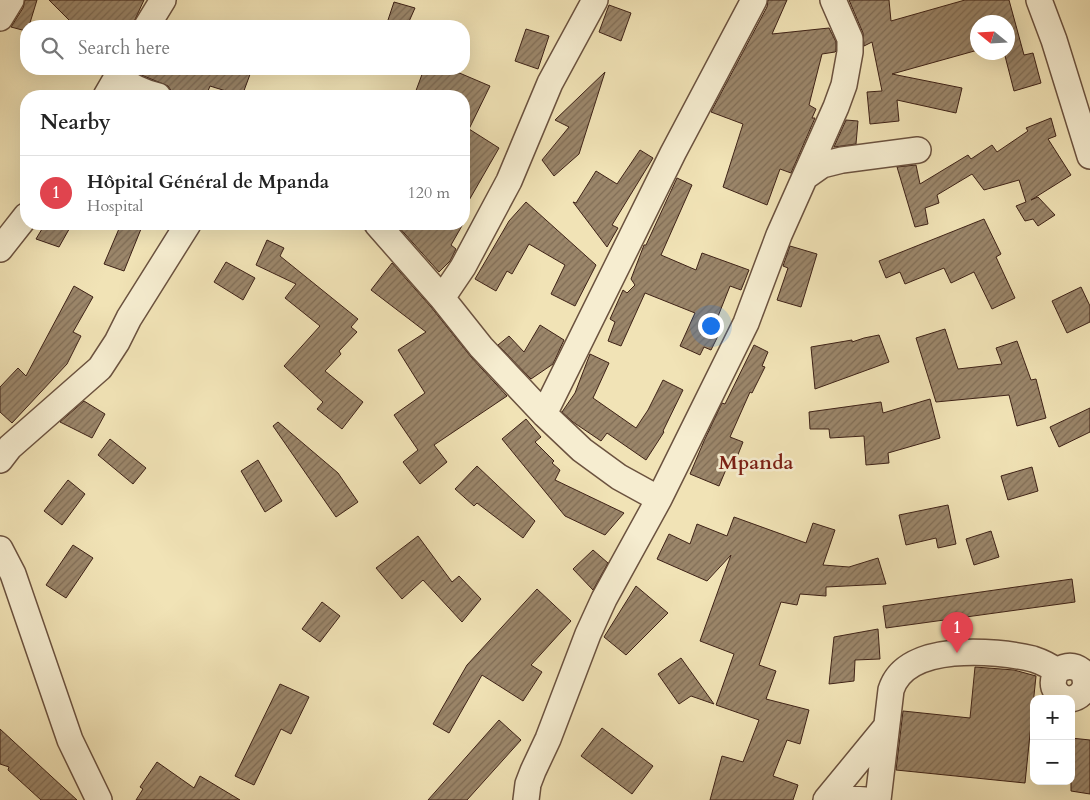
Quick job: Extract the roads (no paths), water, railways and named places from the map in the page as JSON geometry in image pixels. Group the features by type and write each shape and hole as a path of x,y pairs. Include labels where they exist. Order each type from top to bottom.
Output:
{"street":[{"path":"0,18 10,0"},
{"path":"151,20 163,0"},
{"path":"442,298 463,267 509,181 550,83 595,0"},
{"path":"544,414 673,153 754,0"},
{"path":"526,800 528,784 548,739 588,634 604,599 659,499 746,323 779,235 836,107 844,85 850,52 850,38 833,0"},
{"path":"1039,0 1054,40 1090,156"},
{"path":"115,81 138,90"},
{"path":"805,177 822,165 842,160 918,150"},
{"path":"0,248 20,223"},
{"path":"0,460 10,447 100,368 184,230"},
{"path":"382,230 442,298 481,348 544,414 590,455 619,477 659,499"},
{"path":"0,549 13,574 70,740 99,800"},
{"path":"878,800 888,703 893,682 907,668 947,654 985,651 1034,660 1057,671 1067,666 1078,668 1081,687"},
{"path":"828,798 886,726"},
{"path":"828,798 865,800"}],"place":[{"name":"Hôpital Général de Mpanda","path":"957,653"}],"district":[{"name":"Mpanda","path":"756,462"}]}
